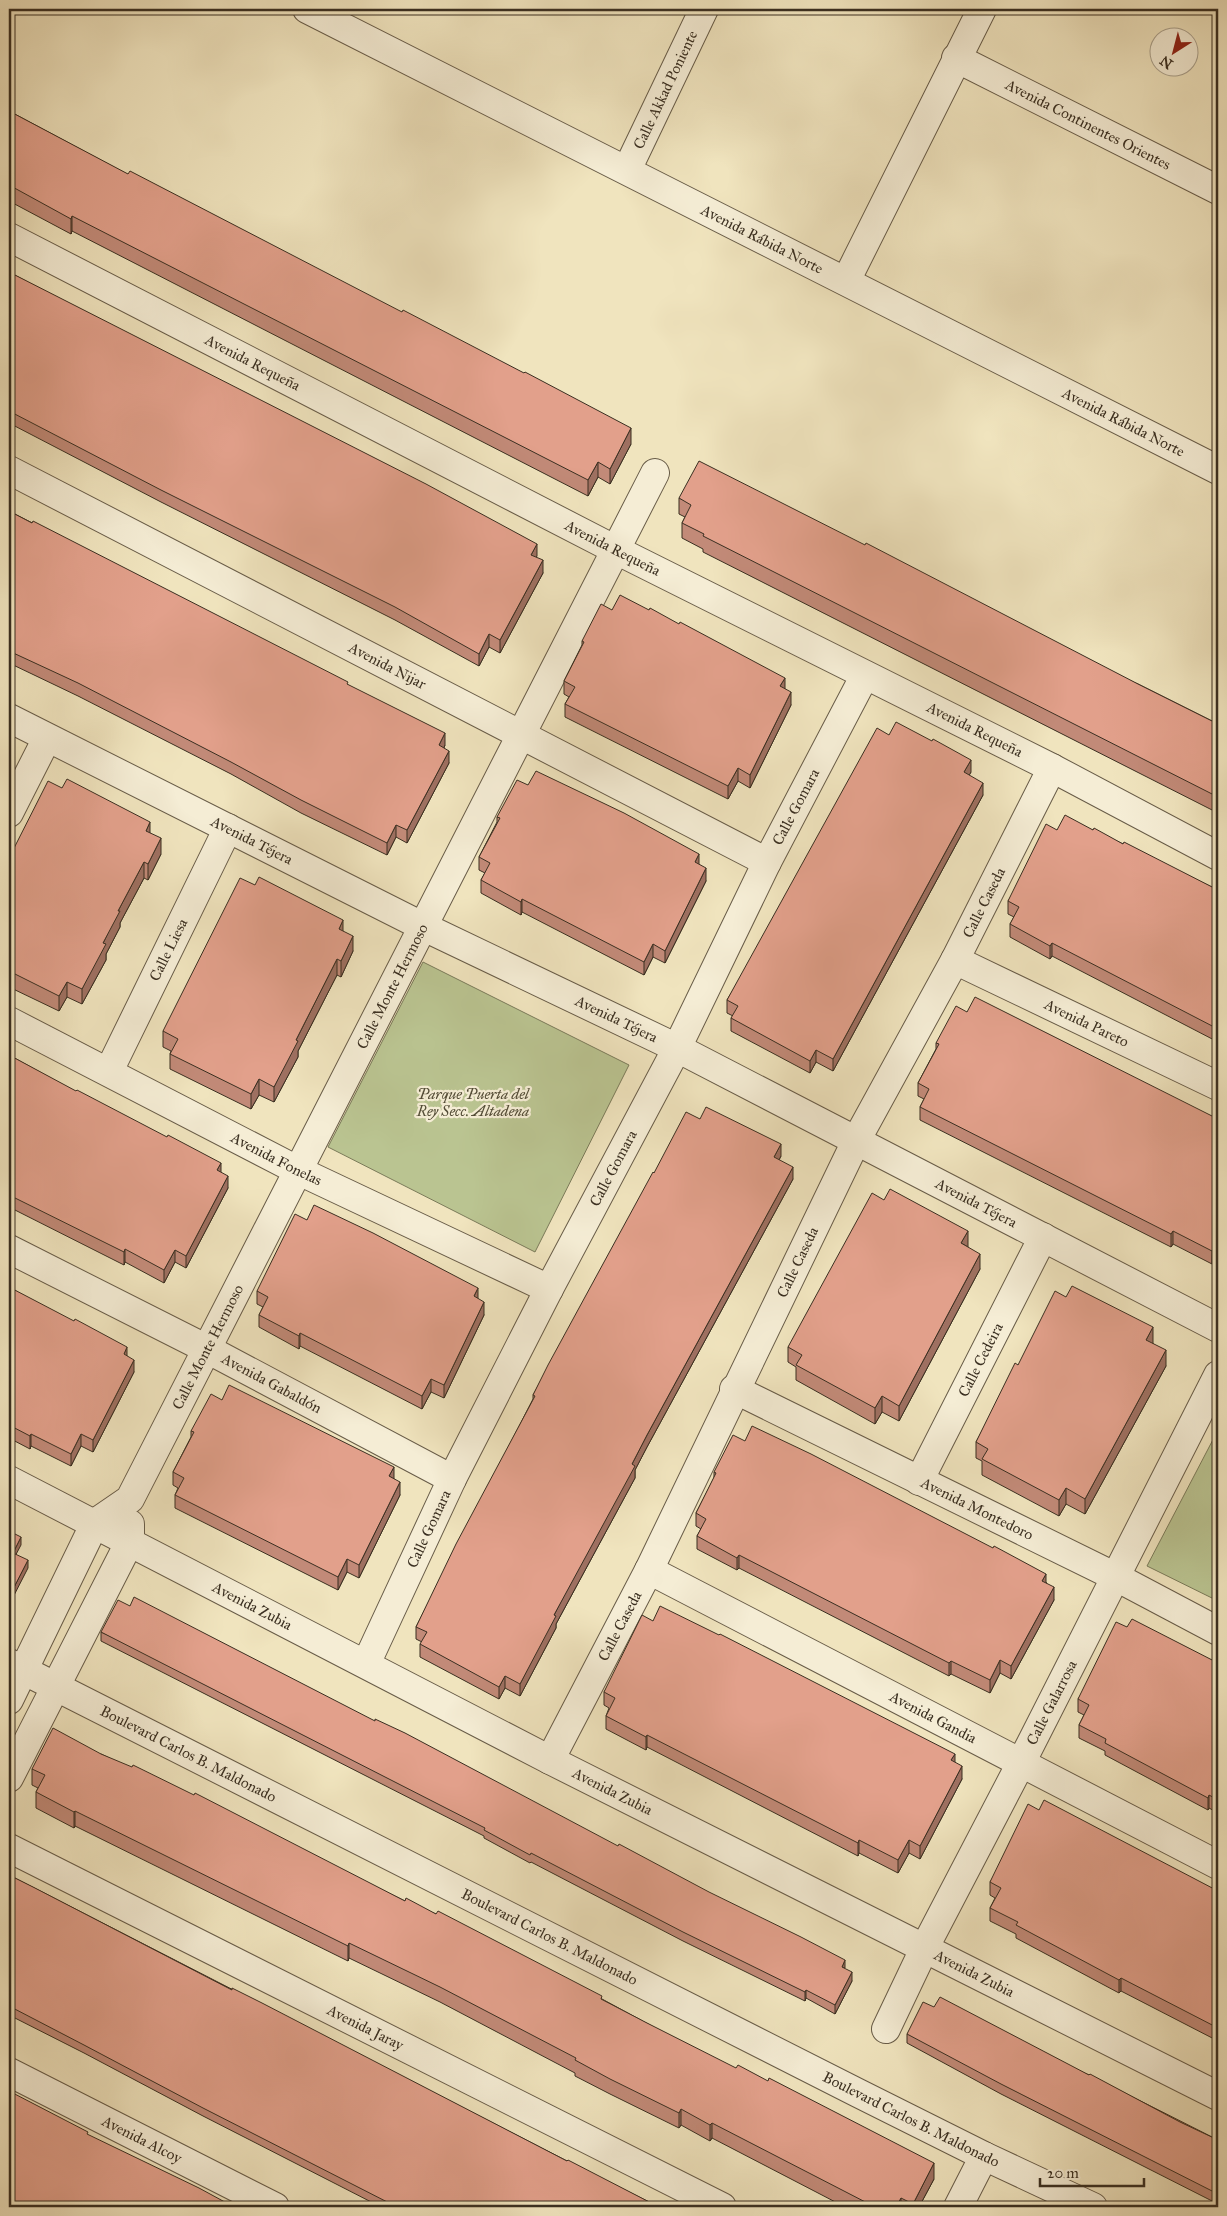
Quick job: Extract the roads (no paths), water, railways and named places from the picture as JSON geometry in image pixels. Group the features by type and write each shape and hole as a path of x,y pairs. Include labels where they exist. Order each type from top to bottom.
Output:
{"street":[{"name":"Avenida Rábida Norte","path":"307,9 1218,470"},
{"name":"Calle Akkad Poniente","path":"627,170 704,9"},
{"path":"846,281 982,9"},
{"name":"Avenida Continentes Orientes","path":"956,58 1218,190"},
{"name":"Avenida Requeña","path":"9,237 616,550 1052,768 1218,856"},
{"name":"Avenida Nijar","path":"9,470 768,862"},
{"name":"Calle Monte Hermoso","path":"9,1778 130,1541 130,1499 654,473"},
{"name":"Calle Gomara","path":"366,1664 452,1479 549,1289 677,1048 768,862 865,675"},
{"name":"Avenida Téjera","path":"9,718 422,926 677,1048 857,1139 1218,1328"},
{"path":"9,813 47,738"},
{"name":"Calle Caseda","path":"550,1760 649,1570 734,1389 857,1139 955,960 1052,768"},
{"name":"Calle Liesa","path":"108,1071 228,828"},
{"name":"Avenida Pareto","path":"955,960 1218,1086"},
{"name":"Avenida Fonelas","path":"9,1021 297,1170 549,1289"},
{"name":"Calle Cedeira","path":"919,1481 1043,1237"},
{"name":"Avenida Gabaldón","path":"9,1249 207,1349 452,1479"},
{"name":"Calle Galarrosa","path":"886,2029 925,1947 1021,1764 1218,1375"},
{"name":"Avenida Montedoro","path":"734,1389 1116,1577 1218,1631"},
{"name":"Avenida Zubia","path":"9,1480 550,1760 1218,2096"},
{"name":"Calle Monte Hermoso","path":"9,1700 16,1666 95,1523 130,1499"},
{"name":"Avenida Gandia","path":"649,1570 1218,1865"},
{"name":"Boulevard Carlos B. Maldonado","path":"16,1666 984,2156 1093,2207"},
{"name":"Avenida Jaray","path":"9,1848 722,2207"},
{"name":"Avenida Alcoy","path":"9,2072 275,2207"},
{"path":"958,2207 984,2156"}],"park label":[{"name":"Parque Puerta del Rey Secc. Altadena","path":"473,1102"}]}
